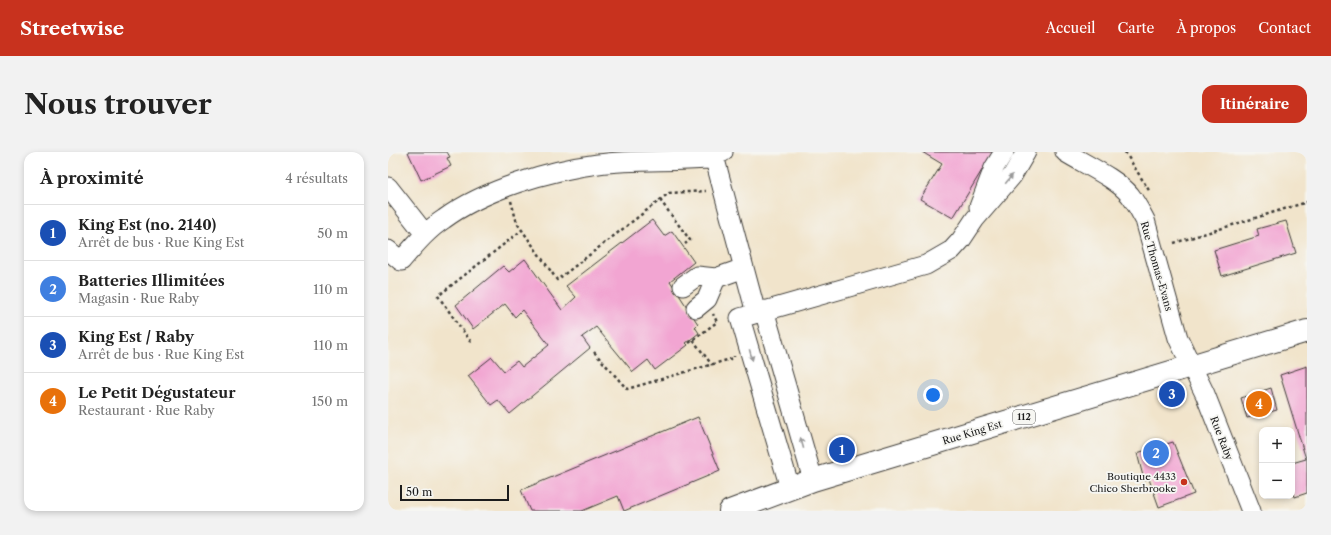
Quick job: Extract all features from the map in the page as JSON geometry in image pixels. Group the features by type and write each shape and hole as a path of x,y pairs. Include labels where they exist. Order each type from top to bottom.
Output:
{"main road":[{"name":"Rue King Est","path":"730,511 813,480 1307,331"}],"street":[{"path":"974,219 994,168 1004,152"},
{"path":"753,314 926,265 952,250 961,240 974,219 1012,176 1026,152"},
{"name":"Rue Thomas-Evans","path":"1064,152 1119,185 1130,195 1138,207 1145,220 1178,338 1191,367"},
{"path":"394,256 444,219 463,207 523,181 550,173 598,164 707,159 719,154 722,187 744,268 753,314 757,378 790,488"},
{"path":"388,188 425,234"},
{"path":"683,286 697,276 716,278 744,268"},
{"path":"702,304 716,278"},
{"path":"753,314 782,371 813,480"},
{"name":"Rue Raby","path":"1191,367 1205,394 1251,511"},
{"path":"757,378 782,371"}],"path":[{"path":"507,187 517,223 557,280 669,194 710,191 722,187"},
{"path":"660,200 690,240 685,244"},
{"path":"1174,242 1307,202"},
{"path":"471,342 438,296 522,230"},
{"path":"689,343 717,322 702,304"},
{"path":"693,340 712,365"},
{"path":"594,352 627,389 734,358 732,351"}],"building":[{"path":"408,152 447,152 450,157 447,158 451,166 421,180"},
{"path":"922,152 993,152 953,218 920,199 942,164"},
{"path":"652,220 664,236 672,231 694,262 670,281 698,324 695,327 699,333 686,343 688,345 655,370 648,360 633,372 596,327 582,337 590,348 510,414 498,400 491,405 468,376 492,357 504,371 517,361 522,367 549,345 522,310 515,317 505,304 473,329 456,305 503,266 509,272 525,259 562,310 576,297 566,286"},
{"path":"1286,221 1296,253 1222,276 1214,250 1259,236 1257,229"},
{"path":"1307,366 1307,493 1295,497 1295,462 1306,459 1280,375"},
{"path":"1271,388 1277,410 1247,418 1241,398"},
{"path":"698,417 720,471 624,511 618,496 582,511 530,511 521,490"},
{"path":"1173,442 1194,494 1159,507 1149,479 1144,480 1137,453"}],"place":[{"name":"King Est / Raby","path":"1172,394"},
{"name":"Le Petit Dégustateur","path":"1259,404"},
{"name":"King Est (no. 2140)","path":"842,450"},
{"name":"Batteries Illimitées","path":"1156,453"},
{"name":"Boutique 4433 Chico Sherbrooke","path":"1184,482"}]}
